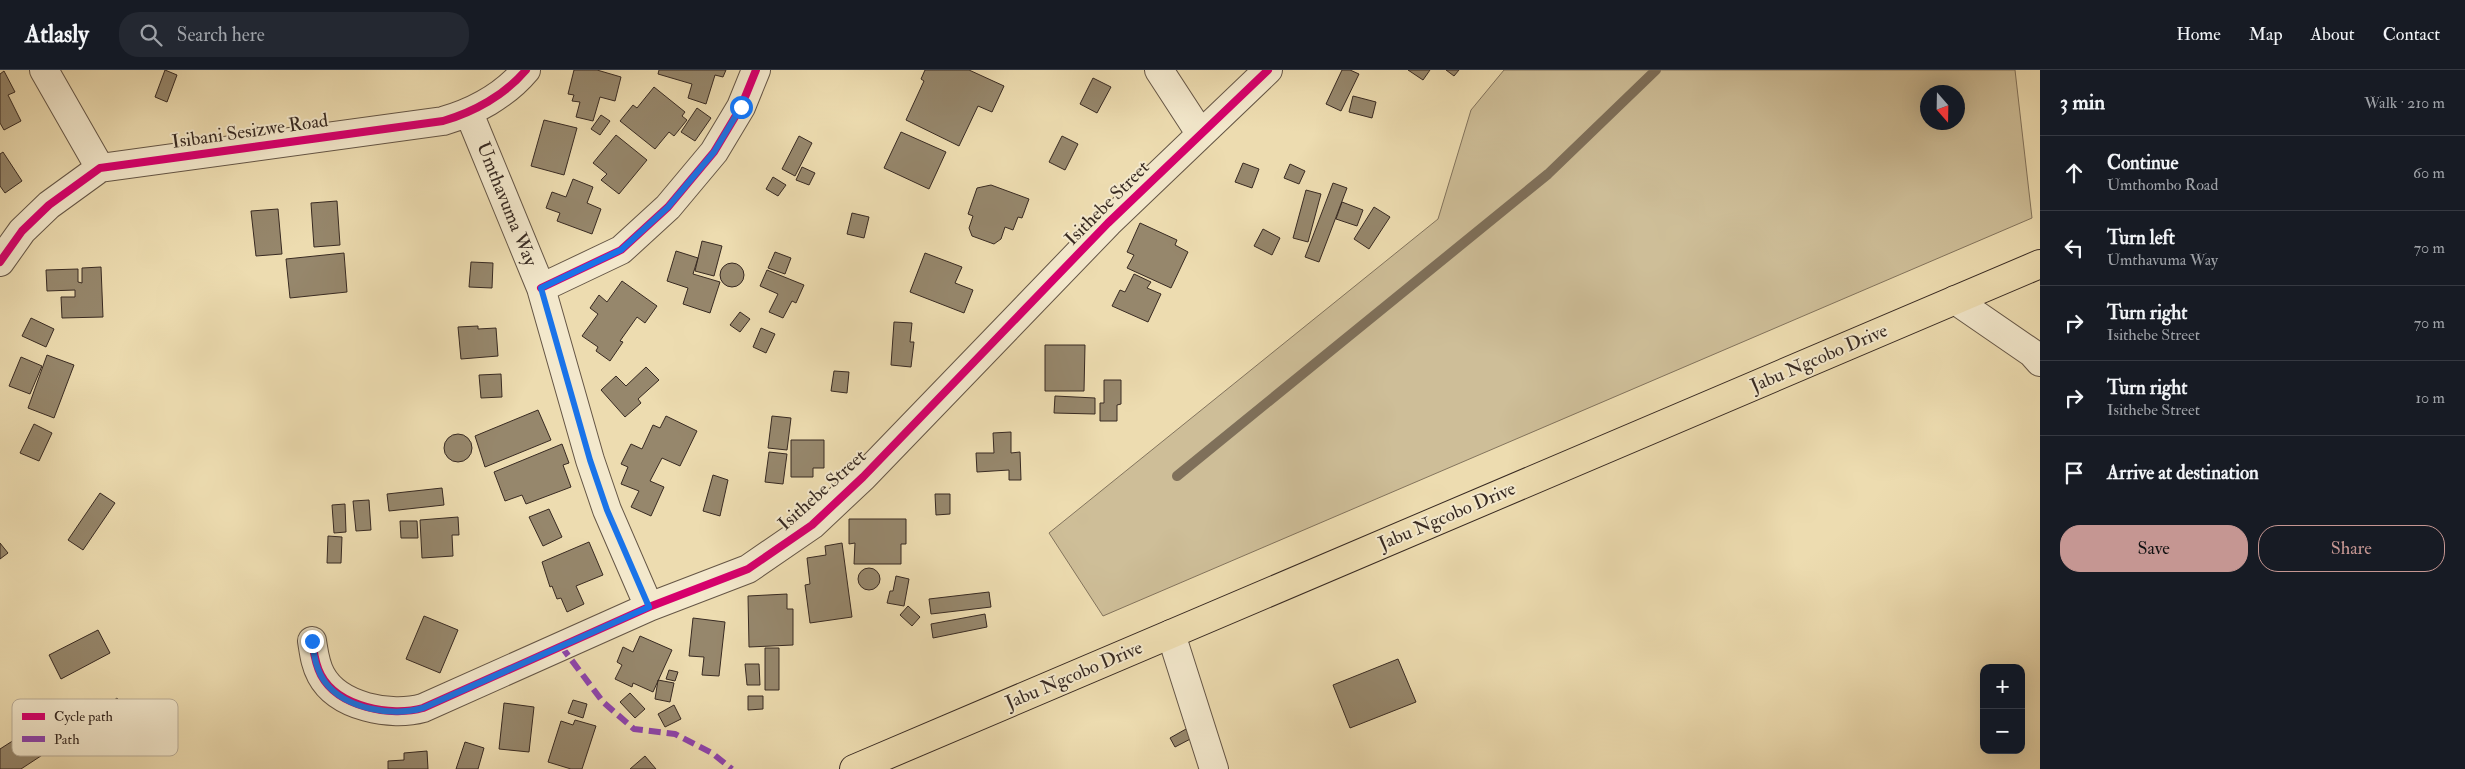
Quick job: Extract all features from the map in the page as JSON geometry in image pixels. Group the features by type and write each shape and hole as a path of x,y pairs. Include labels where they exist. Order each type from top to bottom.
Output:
{"main road":[{"name":"Jabu Ngcobo Drive","path":"854,769 2040,264"}],"street":[{"path":"44,70 100,168"},
{"name":"Isibani Sesizwe Road","path":"0,262 22,231 49,205 100,168 443,121 469,113 498,95 526,70"},
{"path":"541,288 621,250 668,207 714,152 741,107 756,70"},
{"path":"1159,70 1200,133"},
{"name":"Isithebe Street","path":"312,641 315,659 321,675 338,693 370,708 407,712 423,708 649,607 748,569 812,525 863,477 1108,223 1268,70"},
{"name":"Umthavuma Way","path":"469,113 541,288 607,510 649,607"},
{"path":"1955,300 2032,353 2040,362"},
{"path":"1170,634 1214,769"}],"shaded area":[{"path":"1504,70 2015,70 2032,218 1103,616 1049,533 1438,219 1471,110"}],"building":[{"path":"165,70 177,75 167,102 155,97"},
{"path":"574,70 597,70 621,77 615,101 600,97 593,121 576,117 580,102 572,101 574,95 568,94"},
{"path":"659,70 726,70 723,77 715,75 706,104 688,98 692,84 658,74"},
{"path":"925,70 969,70 1004,86 992,112 978,106 959,146 906,120 924,81 921,79"},
{"path":"1342,70 1350,70 1359,74 1341,111 1326,104"},
{"path":"1408,70 1430,70 1423,80"},
{"path":"1446,70 1459,70 1454,76"},
{"path":"4,71 15,92 8,95 21,121 4,130 0,123 0,74"},
{"path":"1093,78 1111,87 1097,113 1080,104"},
{"path":"654,87 685,112 682,116 687,120 674,136 669,132 655,149 620,121 633,105 637,108"},
{"path":"1353,96 1376,102 1372,118 1349,112"},
{"path":"697,108 711,118 695,141 681,132"},
{"path":"601,115 610,121 600,135 591,129"},
{"path":"544,120 577,128 564,175 531,166"},
{"path":"901,132 946,152 929,189 884,168"},
{"path":"616,135 647,160 619,194 601,180 607,174 593,163"},
{"path":"799,136 812,143 795,176 782,169"},
{"path":"1062,136 1078,144 1065,170 1049,162"},
{"path":"3,152 22,181 5,193 0,186 0,154"},
{"path":"1243,163 1259,169 1252,188 1235,182"},
{"path":"1290,164 1305,171 1299,184 1284,178"},
{"path":"802,167 815,173 809,185 796,180"},
{"path":"773,177 786,185 778,196 766,189"},
{"path":"573,179 593,187 587,203 601,209 592,234 557,221 560,213 546,208 552,192 566,197"},
{"path":"1333,183 1347,188 1319,262 1305,257"},
{"path":"991,185 1029,199 1022,218 1018,217 1013,230 1005,227 1001,239 994,244 972,236 969,228 973,216 968,214 977,188"},
{"path":"1306,190 1321,194 1308,242 1293,238"},
{"path":"337,201 340,245 314,247 311,203"},
{"path":"1342,202 1363,210 1357,226 1336,219"},
{"path":"1374,207 1390,217 1369,249 1354,239"},
{"path":"278,209 282,254 256,256 251,211"},
{"path":"852,213 869,217 864,238 847,234"},
{"path":"1140,223 1177,240 1175,245 1188,252 1171,288 1127,268 1134,255 1127,252"},
{"path":"1263,229 1280,238 1272,255 1254,246"},
{"path":"702,241 722,246 714,276 695,271"},
{"path":"676,251 698,258 693,274 720,282 710,313 683,304 688,288 667,281"},
{"path":"775,252 791,258 785,274 768,268"},
{"path":"344,253 347,292 290,298 286,259"},
{"path":"925,253 962,267 955,283 973,290 964,313 910,292"},
{"path":"471,262 493,263 492,288 469,287"},
{"path":"732,263 737,264 743,270 743,280 737,286 732,287 727,286 721,280 720,275 721,270 727,264"},
{"path":"101,267 103,317 62,318 61,297 75,297 75,290 47,291 46,270 78,269 78,282 82,283 82,268"},
{"path":"767,270 804,285 796,303 792,301 783,318 769,312 778,294 760,286"},
{"path":"1134,274 1151,282 1147,288 1161,294 1148,322 1112,306 1120,290 1125,292"},
{"path":"622,281 657,306 645,323 637,317 620,341 623,342 610,361 596,351 598,347 582,336 598,314 590,308 599,295 607,302"},
{"path":"740,312 750,319 740,332 730,325"},
{"path":"31,318 54,329 46,347 22,336"},
{"path":"894,322 912,323 910,342 914,342 911,367 891,365"},
{"path":"478,326 478,329 496,328 498,356 461,359 458,327"},
{"path":"761,328 775,334 766,353 753,347"},
{"path":"1045,345 1085,345 1084,391 1045,391"},
{"path":"47,355 74,365 54,418 28,408"},
{"path":"21,357 42,366 30,394 9,386"},
{"path":"646,367 659,380 638,399 641,403 625,417 601,390 616,376 626,386"},
{"path":"834,371 849,372 847,393 831,391"},
{"path":"501,374 502,397 481,398 479,375"},
{"path":"1104,380 1121,380 1121,404 1117,405 1117,421 1100,421 1100,403 1104,403"},
{"path":"1055,396 1095,398 1095,414 1054,413"},
{"path":"538,410 551,440 485,467 475,436"},
{"path":"666,416 697,431 680,466 662,458 650,481 664,487 651,516 631,507 639,491 621,484 628,467 621,464 631,444 642,449 653,425 660,428"},
{"path":"772,416 791,418 787,450 768,448"},
{"path":"34,424 52,433 39,461 20,453"},
{"path":"1011,432 1011,453 1020,452 1021,480 1009,480 1009,470 977,472 976,453 994,453 993,433"},
{"path":"458,434 468,438 472,448 468,458 458,462 448,458 444,448 448,438"},
{"path":"791,440 824,440 824,468 813,468 813,477 791,477"},
{"path":"562,444 569,463 563,465 571,487 526,504 522,495 505,501 494,472"},
{"path":"769,452 787,454 783,484 765,482"},
{"path":"713,475 728,480 720,516 703,511"},
{"path":"442,488 444,505 389,511 387,494"},
{"path":"100,493 115,503 83,550 68,540"},
{"path":"935,494 950,494 950,514 936,515"},
{"path":"369,500 371,530 356,531 353,501"},
{"path":"345,504 346,532 334,533 332,505"},
{"path":"549,509 562,537 543,546 529,517"},
{"path":"458,517 459,535 452,535 453,556 422,558 420,520"},
{"path":"849,519 906,519 906,544 901,544 901,564 854,564 855,543 849,544"},
{"path":"400,521 417,521 418,538 401,538"},
{"path":"328,536 342,537 341,563 327,563"},
{"path":"589,542 603,575 576,586 584,604 567,612 561,598 557,599 552,586 550,587 542,562"},
{"path":"0,543 8,553 0,559"},
{"path":"842,543 852,617 810,623 805,585 810,584 807,558 826,555 825,546"},
{"path":"869,568 877,571 880,579 877,587 869,590 861,587 858,579 861,571"},
{"path":"896,576 909,579 904,606 887,603 890,591 893,591"},
{"path":"989,592 991,607 931,614 929,599"},
{"path":"787,594 787,609 793,609 793,645 749,647 748,596"},
{"path":"908,606 920,617 912,626 900,615"},
{"path":"985,614 987,627 933,638 931,624"},
{"path":"424,616 458,630 440,673 406,659"},
{"path":"693,618 725,622 719,676 702,675 704,657 689,656"},
{"path":"98,630 110,653 61,679 49,655"},
{"path":"640,636 672,650 653,692 633,683 632,687 615,679 622,665 617,662 623,647 633,652"},
{"path":"765,648 779,648 779,690 765,690"},
{"path":"1398,659 1416,702 1350,728 1333,685"},
{"path":"745,664 759,664 760,685 747,685"},
{"path":"669,670 678,672 675,681 666,679"},
{"path":"658,680 674,683 670,702 655,699"},
{"path":"630,693 645,709 635,718 620,702"},
{"path":"748,696 763,696 763,709 748,710"},
{"path":"573,700 587,704 583,718 568,713"},
{"path":"504,703 534,707 529,752 499,749"},
{"path":"674,705 681,719 665,727 658,714"},
{"path":"575,720 596,726 582,769 571,769 548,762 561,721 573,725"},
{"path":"1195,724 1200,734 1175,747 1170,738"},
{"path":"12,741 12,756 41,756 21,769 0,769 0,749"},
{"path":"465,742 484,748 478,769 456,769"},
{"path":"427,751 428,769 388,769 388,761 404,760 404,753"},
{"path":"645,756 656,769 630,769"}],"waterway":[{"path":"1177,476 1548,174 1656,70"}],"marked path":[{"path":"561,646 603,702 634,729 675,734 712,753 732,769"}],"cycle path":[{"path":"0,262 22,231 49,205 100,168 443,121 466,113 488,102 509,87 526,70"},
{"path":"541,288 621,250 668,207 714,152 741,107 756,70"},
{"path":"312,641 316,663 321,675 329,686 340,695 352,702 381,710 396,711 423,708 649,607 748,569 812,525 863,477 1108,223 1268,70"}],"route":[{"path":"312,641 315,659 321,675 326,684 338,693 370,708 381,711 407,712 423,708 649,607 607,510 590,460 541,288 621,250 668,207 714,152 741,107"}]}
